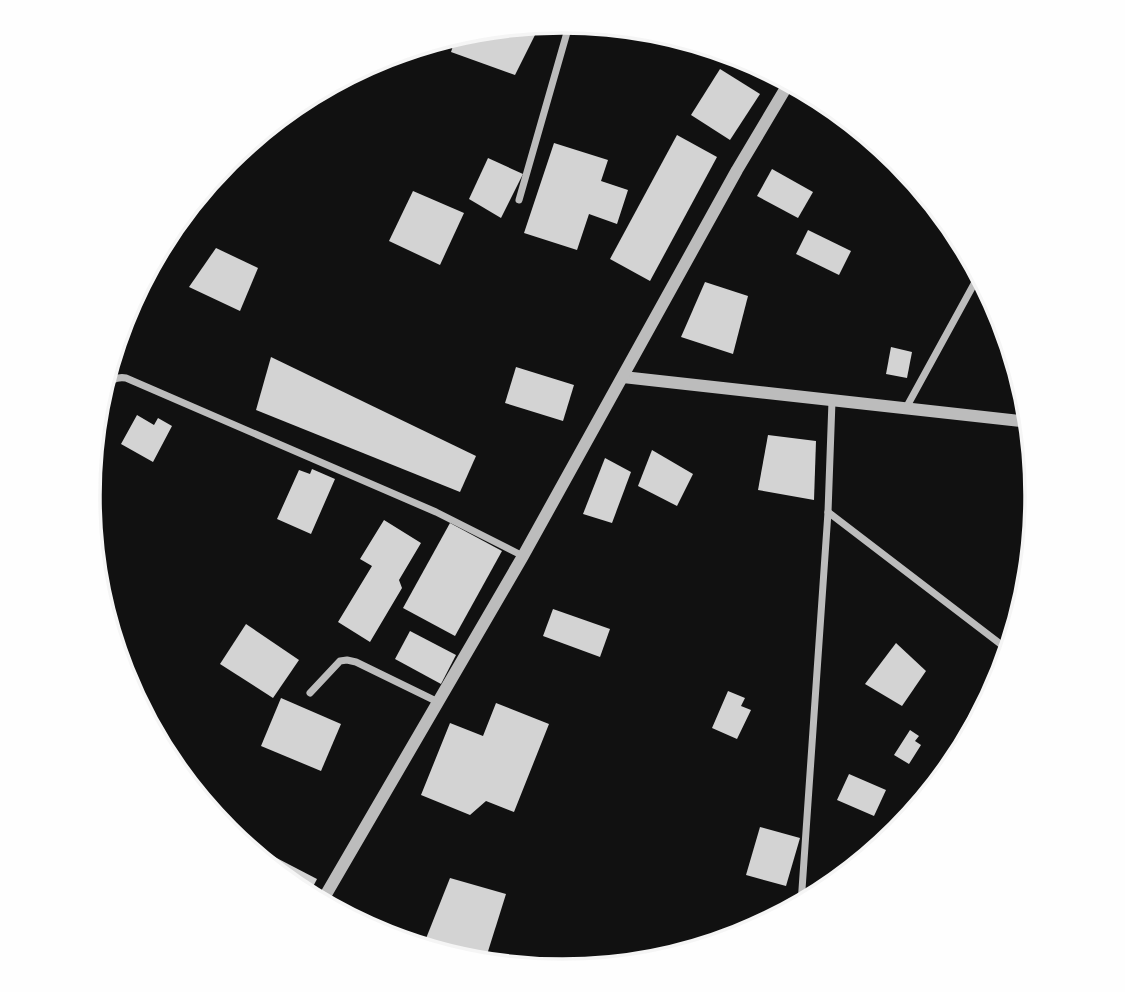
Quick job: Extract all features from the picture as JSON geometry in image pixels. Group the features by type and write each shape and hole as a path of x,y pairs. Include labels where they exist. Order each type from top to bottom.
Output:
{"street":[{"path":"519,200 567,33"},
{"path":"326,894 523,556 737,170 785,90"},
{"path":"906,408 973,283"},
{"path":"623,377 1018,421"},
{"path":"115,379 126,378 436,512 523,556"},
{"path":"803,892 828,512 832,401"},
{"path":"828,512 1001,645"},
{"path":"310,693 340,661 347,660 438,702"}],"building":[{"path":"536,34 515,75 451,52 453,47 472,42"},
{"path":"720,69 760,94 730,140 691,115"},
{"path":"677,135 717,157 650,281 610,259"},
{"path":"554,143 608,160 601,181 628,190 617,224 589,214 577,250 524,233"},
{"path":"488,158 523,174 501,218 469,199"},
{"path":"772,169 813,192 798,218 757,196"},
{"path":"413,191 464,213 440,265 389,241"},
{"path":"808,230 851,251 839,275 796,254"},
{"path":"216,248 258,268 240,311 189,287"},
{"path":"705,282 748,296 733,354 681,337"},
{"path":"891,347 912,352 907,378 886,374"},
{"path":"271,357 476,456 460,492 256,410"},
{"path":"516,367 574,385 563,421 505,403"},
{"path":"137,415 154,425 158,418 172,426 153,462 121,444"},
{"path":"768,435 816,441 814,500 758,490"},
{"path":"652,450 693,474 677,506 638,486"},
{"path":"605,458 631,472 612,523 583,514"},
{"path":"312,469 335,479 311,534 277,519 299,470 310,474"},
{"path":"384,520 421,543 399,580 402,588 370,642 338,622 372,566 360,559"},
{"path":"450,523 502,551 455,636 403,608"},
{"path":"553,609 610,629 600,657 543,636"},
{"path":"246,624 299,660 273,698 220,664"},
{"path":"410,631 456,655 441,684 395,659"},
{"path":"896,643 926,671 902,706 865,684"},
{"path":"728,691 745,698 741,706 751,710 737,739 712,728"},
{"path":"281,698 341,724 321,771 261,746"},
{"path":"496,703 549,724 514,812 486,801 470,815 421,795 450,723 483,736"},
{"path":"910,730 919,736 915,741 921,745 909,764 894,755"},
{"path":"849,774 886,790 874,816 837,800"},
{"path":"760,827 800,838 786,886 746,875"},
{"path":"271,855 317,879 313,886"},
{"path":"450,878 506,894 488,953 426,938"}]}
